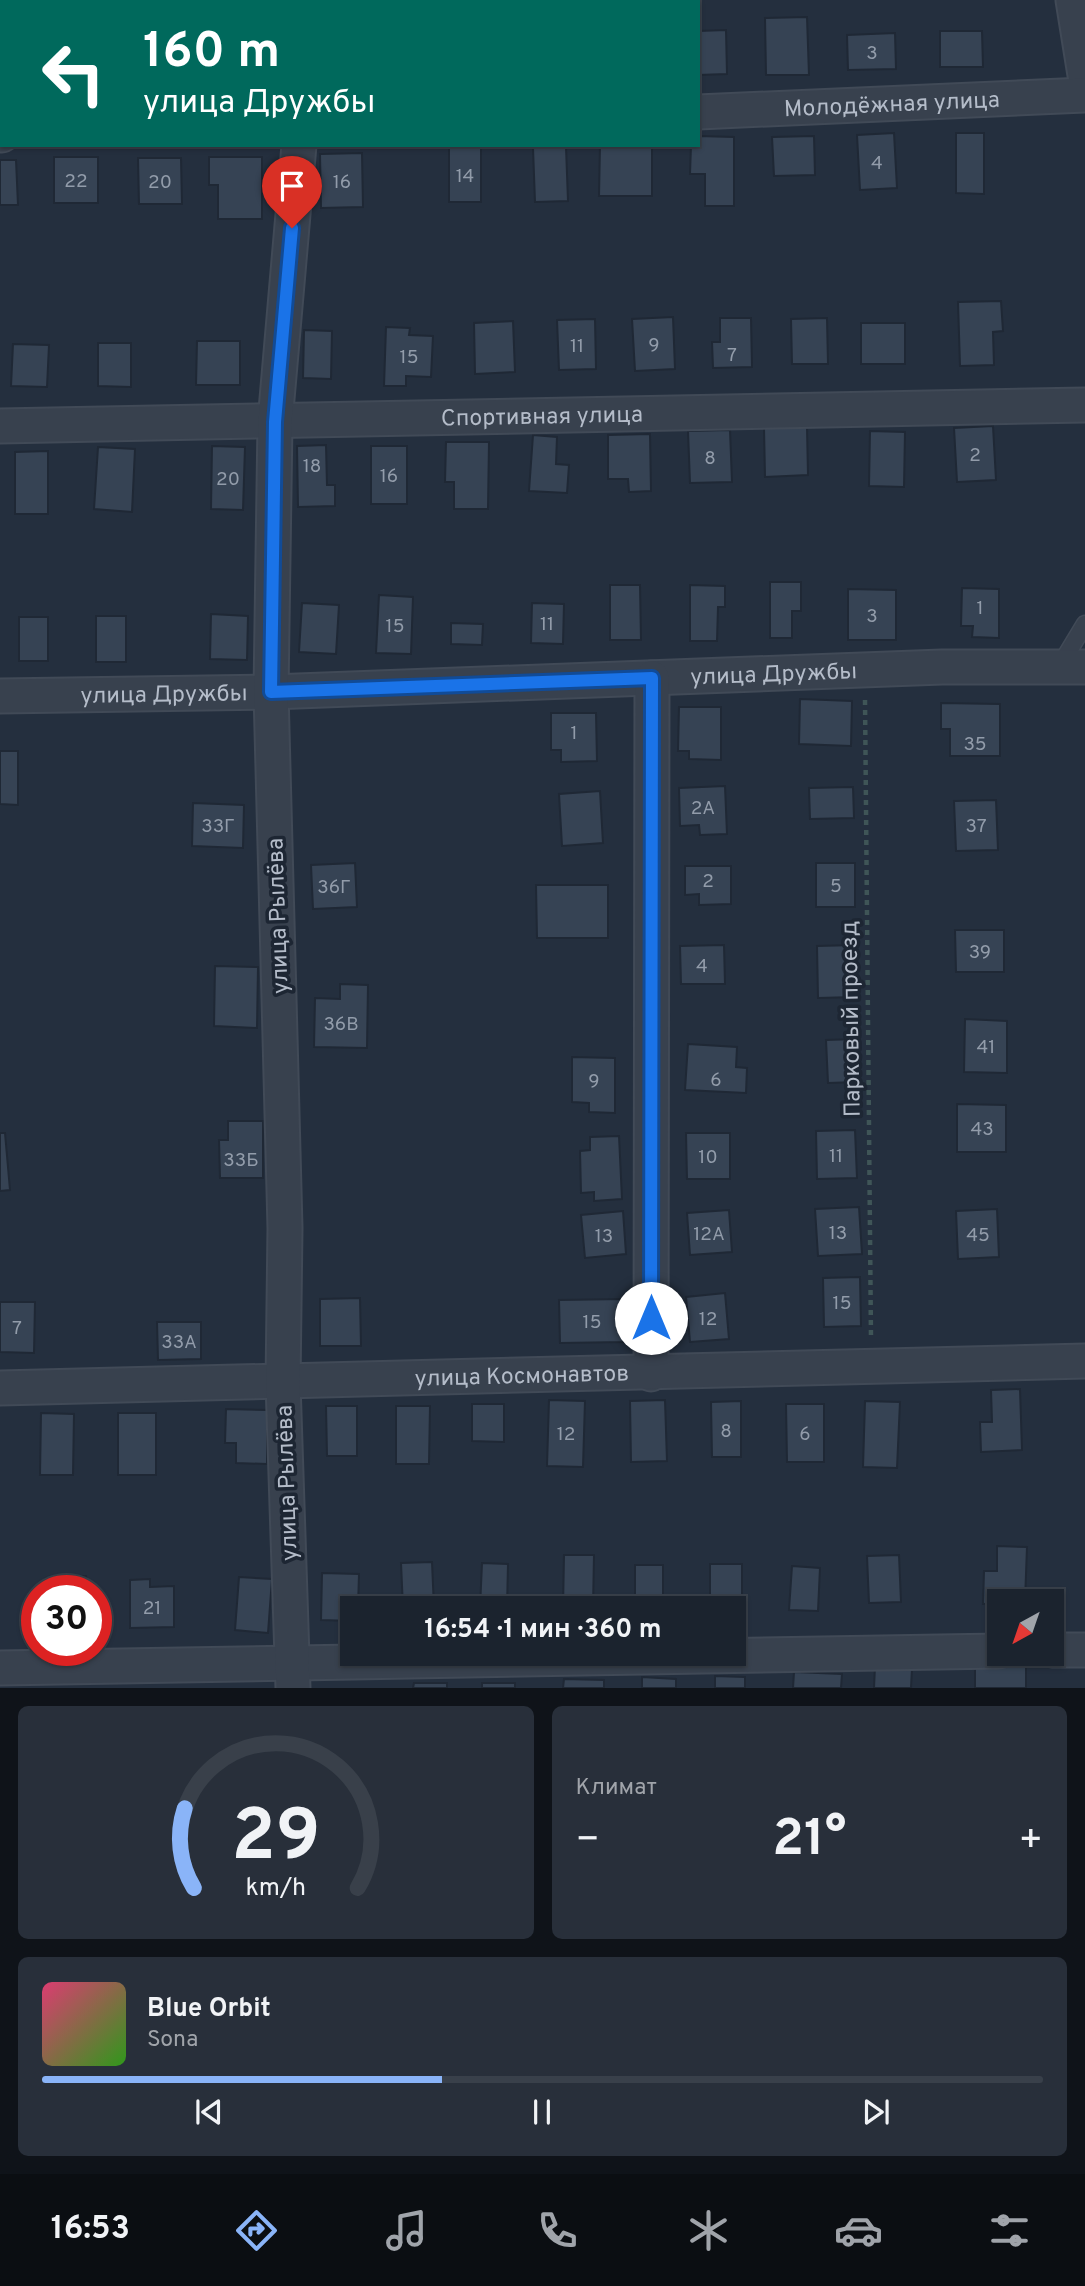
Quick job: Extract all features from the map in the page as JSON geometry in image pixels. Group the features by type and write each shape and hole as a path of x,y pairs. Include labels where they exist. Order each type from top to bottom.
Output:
{"street":[{"path":"1073,0 1085,75"},
{"name":"Молодёжная улица","path":"700,112 1085,95"},
{"name":"улица Рылёва","path":"293,1674 283,1383 285,1228 271,692 275,422 299,147"},
{"name":"Спортивная улица","path":"0,426 1085,405"},
{"name":"улица Дружбы","path":"0,696 271,692 864,670 1072,667"},
{"path":"650,1374 652,678"},
{"name":"улица Космонавтов","path":"0,1388 650,1374 1085,1361"},
{"path":"1064,1650 1085,1650"},
{"path":"0,1668 293,1674 987,1651"}],"lane":[{"path":"1072,667 1085,624"}],"path":[{"name":"Парковый проезд","path":"864,670 871,1368"}],"building":[{"path":"807,17 809,75 766,75 765,18"},
{"path":"726,30 727,74 700,75 700,31"},
{"path":"940,31 982,31 983,67 940,67"},
{"path":"895,33 896,69 848,70 847,35"},
{"path":"894,133 897,188 860,190 857,135"},
{"path":"956,133 984,133 984,194 956,193"},
{"path":"700,136 734,137 734,206 705,206 705,174 690,174 691,147 700,147"},
{"path":"814,136 815,175 774,176 772,137"},
{"path":"566,147 568,201 535,202 533,148"},
{"path":"600,147 652,147 652,196 599,196"},
{"path":"449,148 481,148 481,202 449,202"},
{"path":"362,153 363,207 321,208 320,154"},
{"path":"54,157 98,157 98,203 54,203"},
{"path":"209,157 262,157 262,219 218,219 218,185 209,185"},
{"path":"138,158 181,158 182,204 139,204"},
{"path":"0,160 16,160 18,205 0,205"},
{"path":"1001,301 1003,331 993,332 994,365 960,366 958,302"},
{"path":"673,317 675,369 635,371 632,319"},
{"path":"720,318 751,318 752,367 713,368 712,342 720,342"},
{"path":"827,318 828,364 792,364 791,319"},
{"path":"595,319 596,369 559,370 557,320"},
{"path":"513,321 515,372 475,374 474,323"},
{"path":"861,323 905,323 905,364 861,364"},
{"path":"386,327 410,328 409,335 433,336 431,377 406,376 406,386 384,386"},
{"path":"304,330 332,331 331,379 303,378"},
{"path":"197,341 240,341 240,385 196,385"},
{"path":"98,343 131,343 131,387 98,386"},
{"path":"13,344 49,345 47,387 11,386"},
{"path":"993,426 996,480 957,482 954,428"},
{"path":"807,427 808,475 765,477 764,428"},
{"path":"730,430 732,482 690,483 688,431"},
{"path":"870,431 905,432 904,487 869,486"},
{"path":"650,434 651,491 629,492 628,479 608,479 608,435"},
{"path":"533,435 557,437 556,464 569,465 567,493 529,491"},
{"path":"446,442 489,442 488,509 454,509 454,482 445,482"},
{"path":"326,445 327,485 335,485 335,506 298,507 297,446"},
{"path":"212,446 245,447 243,510 211,509"},
{"path":"371,446 407,446 407,504 371,504"},
{"path":"98,447 135,449 132,512 94,509"},
{"path":"48,451 48,514 15,514 15,452"},
{"path":"770,582 801,582 801,611 792,611 792,638 770,638"},
{"path":"610,585 640,585 641,640 610,640"},
{"path":"690,585 725,586 725,607 718,607 717,641 690,641"},
{"path":"962,588 999,589 999,638 972,637 973,626 961,626"},
{"path":"848,589 896,590 896,640 848,640"},
{"path":"379,595 413,597 411,654 376,653"},
{"path":"302,603 339,605 336,654 299,652"},
{"path":"532,603 564,604 563,644 531,643"},
{"path":"211,614 248,616 247,660 210,659"},
{"path":"96,616 126,616 126,662 96,662"},
{"path":"19,617 48,617 48,661 19,661"},
{"path":"451,623 483,624 482,645 451,644"},
{"path":"800,699 852,701 851,746 799,744"},
{"path":"941,703 1000,704 1000,756 950,756 950,729 941,729"},
{"path":"679,707 721,707 721,760 689,759 689,751 678,751"},
{"path":"551,713 596,713 597,761 561,762 561,750 551,750"},
{"path":"0,751 18,751 18,805 0,804"},
{"path":"725,786 727,834 700,835 699,825 680,826 679,788"},
{"path":"853,787 854,818 810,819 809,788"},
{"path":"600,791 603,843 562,846 559,794"},
{"path":"996,800 998,850 956,851 954,801"},
{"path":"193,803 244,805 243,848 192,846"},
{"path":"355,863 357,907 313,909 311,865"},
{"path":"816,863 855,863 855,907 816,907"},
{"path":"685,866 731,866 731,904 699,905 699,894 685,895"},
{"path":"536,885 608,885 608,938 537,938"},
{"path":"955,930 1004,930 1004,972 956,972"},
{"path":"724,945 725,984 681,984 680,946"},
{"path":"855,945 856,997 818,998 817,946"},
{"path":"215,966 258,967 257,1028 214,1026"},
{"path":"340,984 368,985 367,1048 314,1047 315,998 340,999"},
{"path":"965,1019 1007,1021 1007,1073 964,1072"},
{"path":"855,1039 857,1082 828,1083 826,1040"},
{"path":"688,1044 737,1047 736,1067 747,1068 746,1093 685,1090"},
{"path":"572,1057 615,1058 615,1113 589,1112 589,1103 572,1102"},
{"path":"957,1104 1006,1105 1006,1152 957,1152"},
{"path":"228,1121 263,1121 263,1178 220,1178 219,1140 228,1140"},
{"path":"855,1130 857,1178 817,1179 816,1131"},
{"path":"0,1133 5,1133 10,1190 0,1191"},
{"path":"686,1133 730,1133 730,1179 687,1179"},
{"path":"619,1136 622,1199 594,1201 594,1192 581,1193 580,1151 590,1150 590,1137"},
{"path":"859,1207 862,1254 818,1256 815,1209"},
{"path":"997,1209 999,1257 958,1259 956,1211"},
{"path":"729,1210 732,1252 690,1255 687,1213"},
{"path":"623,1211 626,1254 585,1258 581,1215"},
{"path":"860,1277 861,1326 824,1327 823,1278"},
{"path":"725,1293 729,1339 690,1342 686,1297"},
{"path":"360,1298 361,1346 320,1346 320,1299"},
{"path":"624,1299 625,1342 560,1343 559,1300"},
{"path":"0,1302 35,1302 34,1353 0,1352"},
{"path":"157,1322 201,1322 201,1359 158,1360"},
{"path":"1020,1389 1022,1450 981,1452 980,1422 992,1422 991,1390"},
{"path":"549,1400 585,1401 583,1467 547,1466"},
{"path":"665,1400 667,1461 631,1462 630,1401"},
{"path":"741,1401 741,1457 712,1457 711,1402"},
{"path":"865,1401 900,1402 897,1468 863,1467"},
{"path":"472,1404 504,1404 504,1442 472,1441"},
{"path":"786,1404 824,1404 824,1462 787,1462"},
{"path":"326,1406 357,1406 357,1456 327,1456"},
{"path":"396,1406 430,1406 429,1464 396,1464"},
{"path":"226,1409 267,1410 267,1464 236,1463 236,1443 225,1443"},
{"path":"41,1413 74,1414 73,1475 40,1475"},
{"path":"118,1413 156,1413 156,1475 118,1475"},
{"path":"997,1546 1027,1547 1025,1589 987,1589 987,1604 983,1604 984,1571 997,1571"},
{"path":"564,1555 594,1555 593,1596 563,1596"},
{"path":"899,1555 901,1602 869,1603 867,1556"},
{"path":"432,1562 433,1596 402,1596 401,1563"},
{"path":"482,1563 508,1564 507,1596 481,1596"},
{"path":"710,1564 742,1564 742,1596 710,1596"},
{"path":"635,1565 663,1565 663,1596 635,1596"},
{"path":"792,1566 820,1568 818,1611 789,1610"},
{"path":"322,1573 359,1574 358,1596 340,1596 340,1621 321,1620"},
{"path":"239,1577 272,1579 268,1633 235,1630"},
{"path":"150,1579 150,1587 174,1586 174,1627 130,1628 130,1580"},
{"path":"975,1665 1026,1666 1026,1688 975,1688"},
{"path":"875,1666 912,1668 911,1688 874,1688"},
{"path":"794,1672 842,1674 841,1688 793,1688"},
{"path":"715,1676 745,1677 745,1688 715,1688"},
{"path":"642,1677 676,1679 676,1688 642,1688"},
{"path":"564,1679 604,1680 604,1688 563,1688"},
{"path":"414,1683 447,1683 447,1688 413,1688"},
{"path":"482,1683 515,1683 515,1688 482,1688"}],"route":[{"path":"292,228 275,422 271,692 652,678 651,1318"}]}
